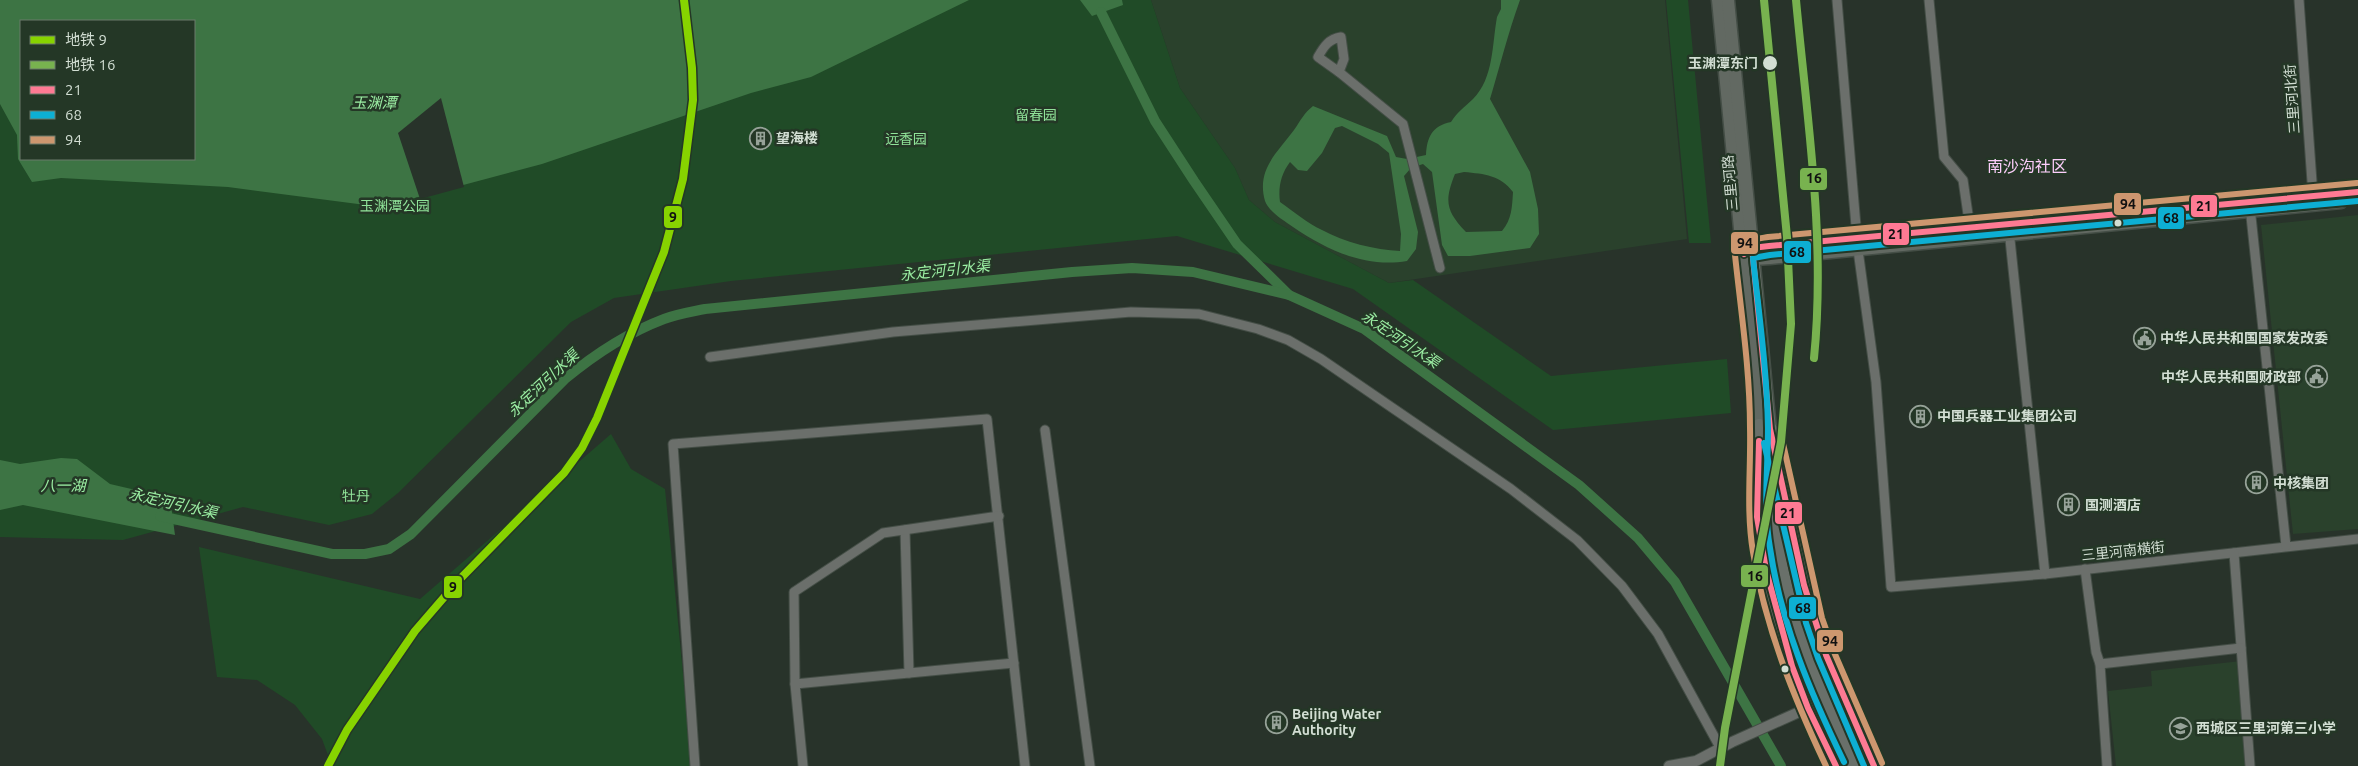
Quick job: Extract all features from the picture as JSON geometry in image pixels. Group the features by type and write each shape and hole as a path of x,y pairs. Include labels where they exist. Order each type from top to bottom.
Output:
{"main road":[{"name":"三里河路","path":"1718,0 1750,254"},
{"name":"三里河路","path":"1728,0 1765,428 1814,620 1826,656 1874,766"},
{"path":"2250,206 2313,196 2358,192"},
{"path":"1750,254 2250,206 2358,200"},
{"path":"1858,244 1970,228 2009,229"},
{"name":"三里河路","path":"1765,428 1757,517 1777,617 1808,708 1836,766"},
{"path":"1765,428 1773,516 1782,574 1798,632 1827,709 1853,766"}],"street":[{"path":"1837,0 1858,244"},
{"path":"1929,0 1944,157 1963,180 1970,228"},
{"name":"三里河北街","path":"2299,0 2313,196"},
{"path":"1339,72 1402,124 1440,268"},
{"path":"2250,206 2286,546"},
{"path":"2009,229 2045,574"},
{"name":"三里河南横街","path":"1858,244 1876,382 1891,588 2045,574 2358,539"},
{"path":"710,357 893,332 1131,312 1198,314 1258,329 1288,340 1321,359 1511,489 1577,540 1622,586 1658,634 1721,749"},
{"path":"695,766 673,444 987,419 1025,766"},
{"path":"1045,430 1090,766"},
{"path":"803,766 795,684 794,592 883,533 998,516"},
{"path":"906,530 909,673"},
{"path":"2234,552 2250,766"},
{"path":"2085,569 2096,652 2100,664 2107,766"},
{"path":"2100,664 2241,648"},
{"path":"795,684 1014,663"},
{"path":"1669,766 1697,764 1732,742 1808,708"}],"shaded area":[{"path":"1151,0 1665,0 1687,239 1389,283 1275,222 1249,200 1235,168 1180,88"},
{"name":"中华人民共和国财政部","path":"2358,215 2358,529 2293,534 2261,225"},
{"name":"西城区三里河第三小学","path":"2241,661 2251,766 2116,766 2108,691 2152,686 2151,671"}],"green space":[{"name":"玉渊潭公园","path":"0,0 1151,0 1180,88 1235,168 1249,200 1275,222 1389,283 1413,280 1551,376 1727,359 1731,413 1553,430 1353,289 1177,236 731,281 614,298 571,322 398,493 372,514 329,525 243,507 123,540 0,537"},
{"path":"1666,0 1688,0 1711,243 1689,243"},
{"path":"611,434 631,469 665,489 692,766 332,766 322,739 295,705 257,680 217,677 199,547 420,599"}],"water":[{"name":"玉渊潭","path":"0,0 969,0 811,77 751,93 542,164 381,207 228,187 61,178 32,182 18,159 17,135 0,104"},
{"path":"1080,0 1122,0 1123,5 1092,16"},
{"path":"1501,0 1520,0 1490,99 1530,172 1538,209 1539,234 1530,248 1470,256 1448,256 1442,245 1432,172 1423,164 1411,168 1404,176 1418,232 1416,249 1407,261 1376,262 1333,250 1281,219 1270,209 1265,201 1263,190 1266,170 1275,154 1313,106 1387,136 1396,157 1407,159 1426,155 1429,138 1435,129 1451,122 1480,91 1489,71 1497,17 1501,9","holes":["1342,126 1378,144 1389,153 1401,234 1400,251 1370,247 1340,238 1311,224 1280,202 1279,191 1281,181 1284,171 1290,162 1298,170 1307,171 1322,153 1335,128","1464,172 1492,176 1503,182 1513,192 1510,217 1502,231 1466,232 1454,218 1449,205 1449,192 1455,174"]},
{"name":"八一湖","path":"61,458 77,459 110,484 170,498 175,535 23,505 0,510 0,460 20,464"}],"pier":[{"path":"441,98 464,187 420,199 398,133"}],"waterway":[{"path":"1101,12 1155,121 1194,181 1237,244 1289,295"},
{"name":"永定河引水渠","path":"160,516 332,554 365,554 389,549 411,534 565,379 612,345 637,331 669,317 705,309 1072,272 1132,268 1193,272 1289,295 1364,329 1579,485 1638,538 1675,582 1781,766"}],"metro line":[{"name":"9","path":"328,766 347,730 415,631 459,580 564,473 582,448 597,418 664,252 683,179 693,100 692,68 684,0"},
{"name":"16","path":"1720,766 1725,728 1781,442 1791,324 1787,237 1764,0"},
{"name":"16","path":"1796,0 1814,179 1818,269 1814,358"}],"transit line":[{"name":"94","path":"1826,766 1782,662 1765,608 1753,552 1749,505 1750,406 1735,255 1740,246 1748,241 1768,237 2357,183"},
{"name":"21","path":"1744,254 1752,248 1769,246 2358,192"},
{"name":"68","path":"1844,762 1820,711 1799,658 1775,576 1767,518 1768,428 1766,385 1753,258 2358,201"},
{"name":"21","path":"1752,248 1770,429 1804,585 1826,655 1874,766"},
{"name":"94","path":"1782,439 1822,618 1834,652 1882,763"},
{"name":"21","path":"1759,441 1757,517 1766,570 1792,666 1808,708 1836,766"},
{"name":"68","path":"1764,443 1806,623 1818,658 1864,766"}],"place":[{"name":"玉渊潭东门","path":"1770,63"},
{"name":"望海楼","path":"760,138"},
{"name":"中华人民共和国国家发改委","path":"2144,338"},
{"name":"中华人民共和国财政部","path":"2317,377"},
{"name":"中国兵器工业集团公司","path":"1921,416"},
{"name":"中核集团","path":"2257,483"},
{"name":"国测酒店","path":"2069,505"},
{"name":"Beijing Water Authority","path":"1276,722"},
{"name":"西城区三里河第三小学","path":"2180,728"}],"district":[{"name":"南沙沟社区","path":"2027,166"}],"park label":[{"name":"留春园","path":"1036,115"},
{"name":"远香园","path":"906,139"},
{"name":"牡丹","path":"356,496"}]}
